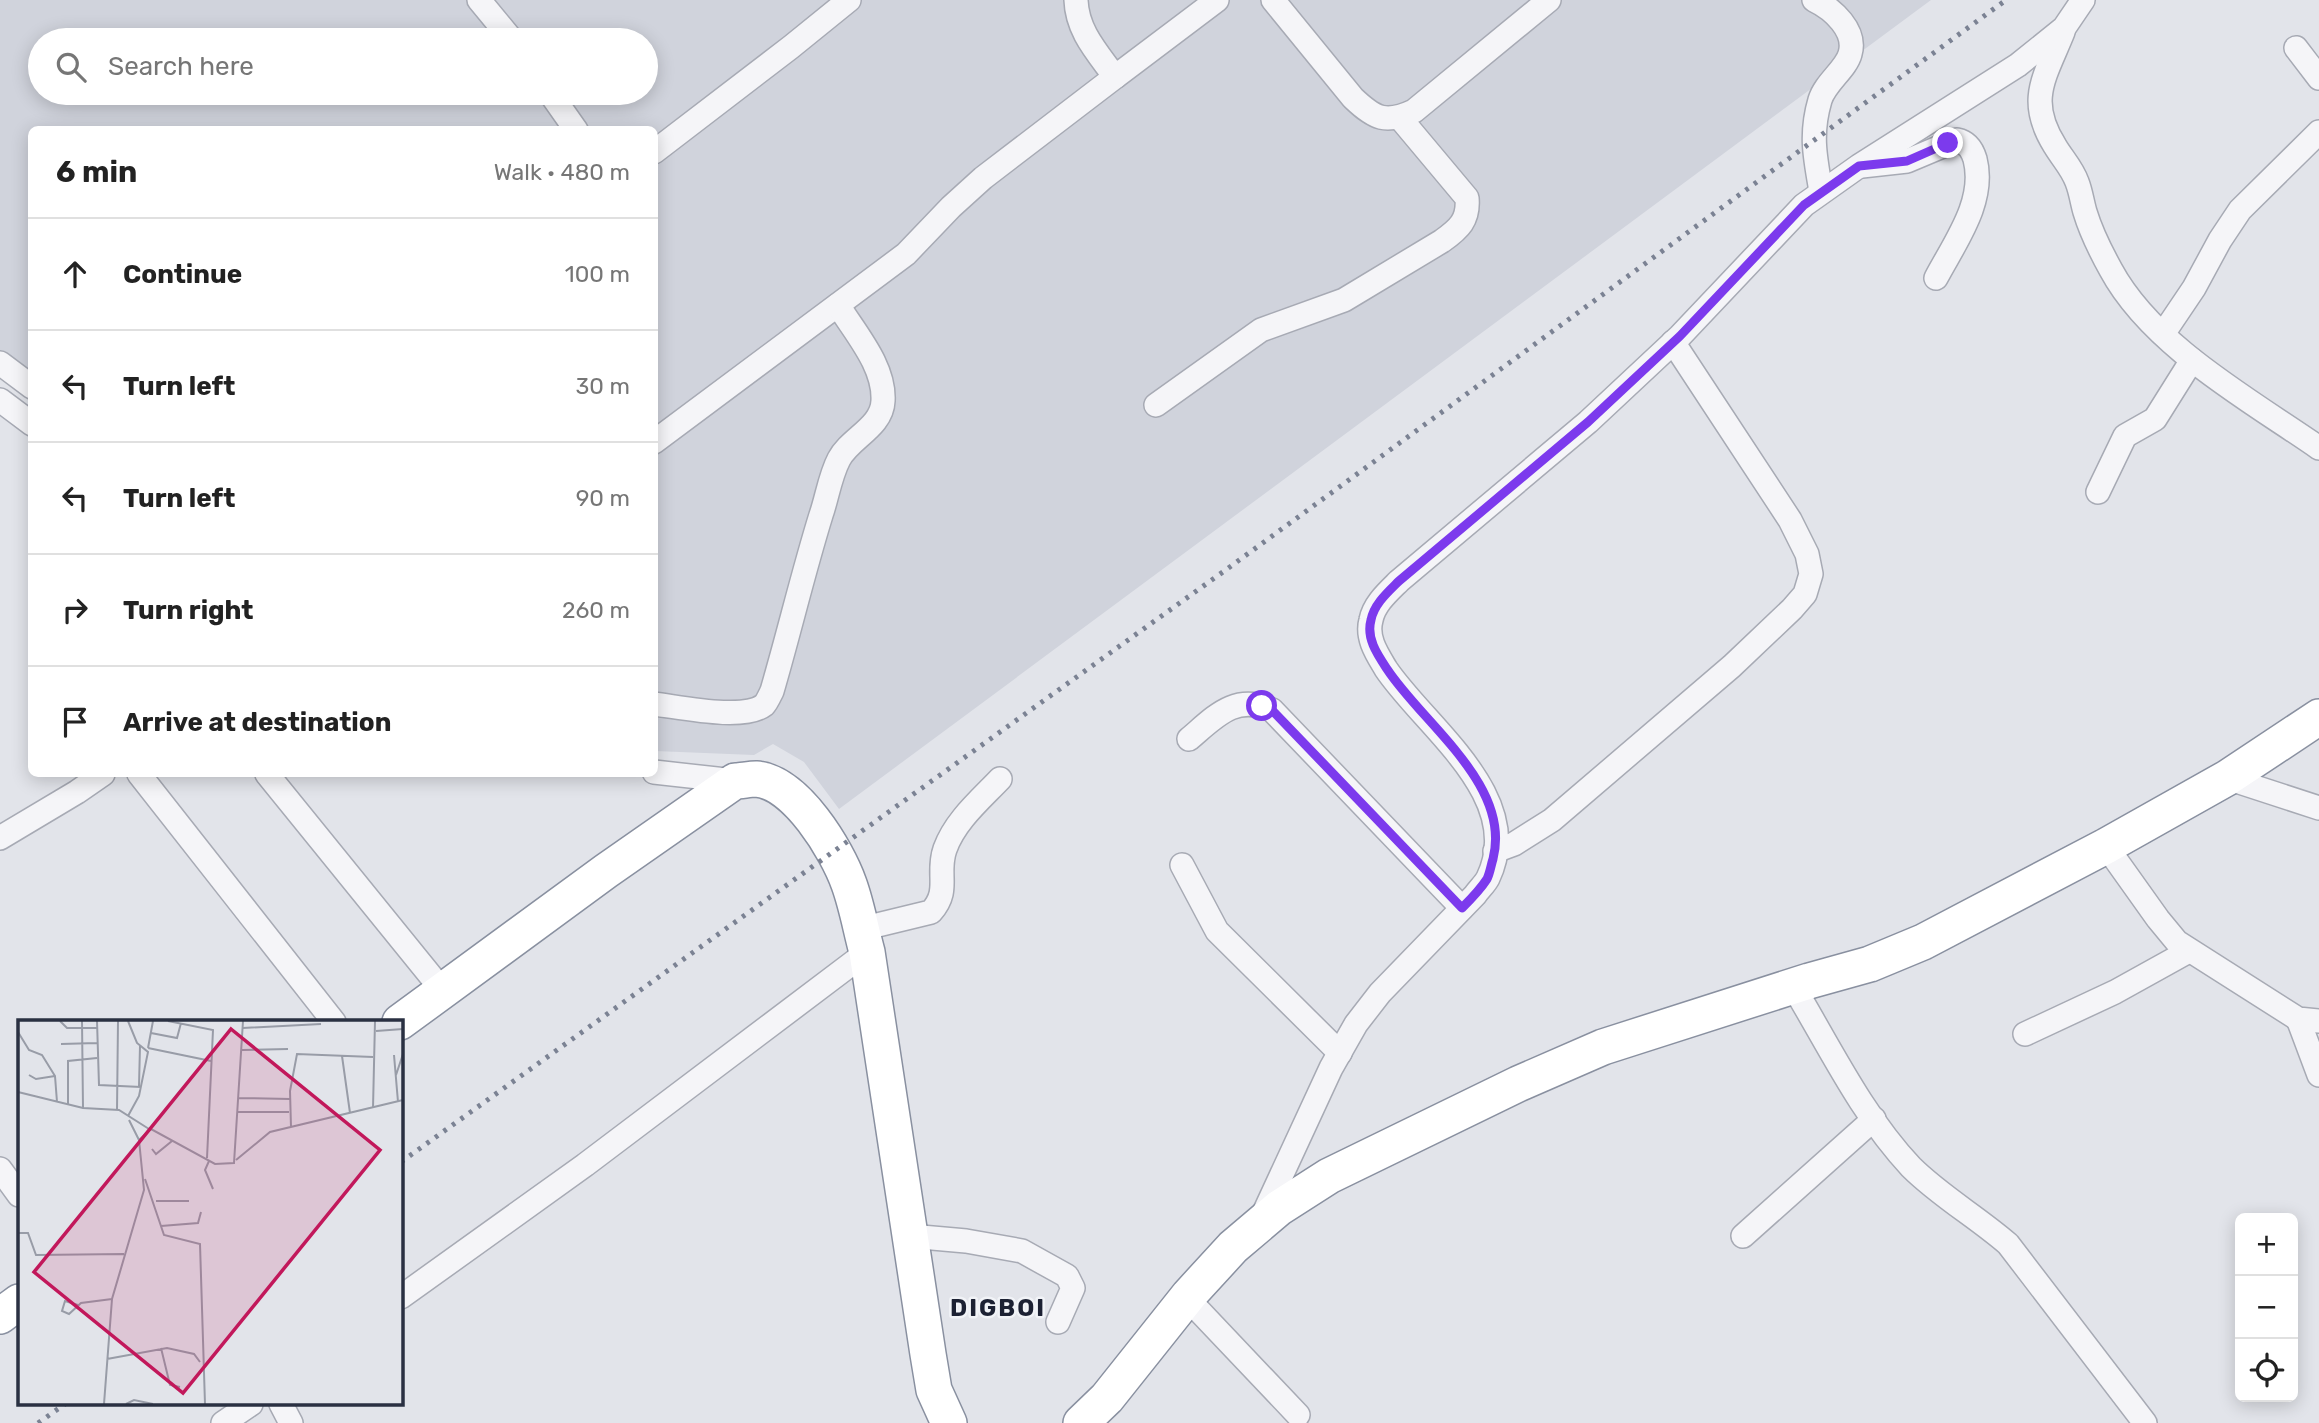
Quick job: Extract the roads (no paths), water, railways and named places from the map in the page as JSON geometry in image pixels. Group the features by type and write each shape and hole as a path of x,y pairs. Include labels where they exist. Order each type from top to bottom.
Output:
{"highway":[{"path":"1081,1423 1107,1398 1187,1298 1233,1247 1279,1208 1329,1176 1518,1084 1603,1047 1870,964 1923,942 2106,846 2227,778 2319,717"},
{"path":"402,1021 606,871 735,782 756,779 774,785 791,796 834,851 849,884 864,941 934,1390 949,1423"},
{"path":"0,1316 18,1303"}],"street":[{"path":"479,0 502,28"},
{"path":"658,149 849,0"},
{"path":"1076,0 1080,27 1115,77"},
{"path":"658,439 906,254 983,178 1217,0"},
{"path":"1273,0 1366,111 1381,119 1400,118 1415,111 1549,0"},
{"path":"1814,0 1843,22 1850,35 1850,55 1821,97 1818,108 1812,142 1821,191"},
{"path":"2083,0 2064,28 2038,99 2041,119 2076,179 2094,235 2113,273 2132,301 2192,360 2319,448"},
{"path":"1259,1225 1339,1054 1356,1024 1380,993 1488,878 1495,851 1496,823 1486,797 1469,768 1393,679 1379,658 1370,638 1371,619 1379,601 1399,581 1588,422 1673,342 1804,205 1859,166 2018,65 2064,28"},
{"path":"2296,48 2319,78"},
{"path":"558,105 573,126"},
{"path":"1156,405 1261,330 1344,300 1442,241 1458,228 1469,211 1467,198 1400,118"},
{"path":"2163,334 2240,210 2319,132"},
{"path":"1859,166 1907,161 1957,140 1970,147 1978,173 1977,190 1972,209 1936,278"},
{"path":"658,704 738,713 752,711 765,704 772,691 839,459 866,431 883,404 883,389 878,371 838,305"},
{"path":"1495,851 1514,844 1552,820 1732,666 1805,594 1811,574 1807,554 1790,520 1673,342"},
{"path":"2098,492 2119,443 2130,431 2155,419 2192,360"},
{"path":"0,363 28,384"},
{"path":"0,400 28,421"},
{"path":"1189,739 1220,712 1233,706 1249,703 1272,710 1462,908"},
{"path":"658,772 735,782"},
{"path":"0,838 99,777"},
{"path":"141,777 332,1020"},
{"path":"269,777 443,991"},
{"path":"2227,778 2319,808"},
{"path":"402,1296 585,1165 864,941 931,912 939,904 943,894 944,851 953,833 1000,779"},
{"path":"2106,846 2176,942 2309,1020 2319,1075"},
{"path":"1182,865 1202,908 1217,931 1339,1054"},
{"path":"2025,1034 2115,992 2189,951"},
{"path":"1793,986 1874,1119 1911,1167 2008,1244 2145,1423"},
{"path":"1743,1236 1874,1119"},
{"path":"0,1169 18,1194"},
{"path":"910,1236 966,1241 1022,1251 1059,1271 1071,1281 1073,1288 1058,1322"},
{"path":"1187,1298 1298,1415"},
{"path":"223,1423 248,1406"},
{"path":"282,1406 291,1423"}],"railway":[{"path":"402,1161 1227,569 2006,0"},
{"path":"38,1423 62,1406"}],"district":[{"name":"DIGBOI","path":"998,1308"}]}
